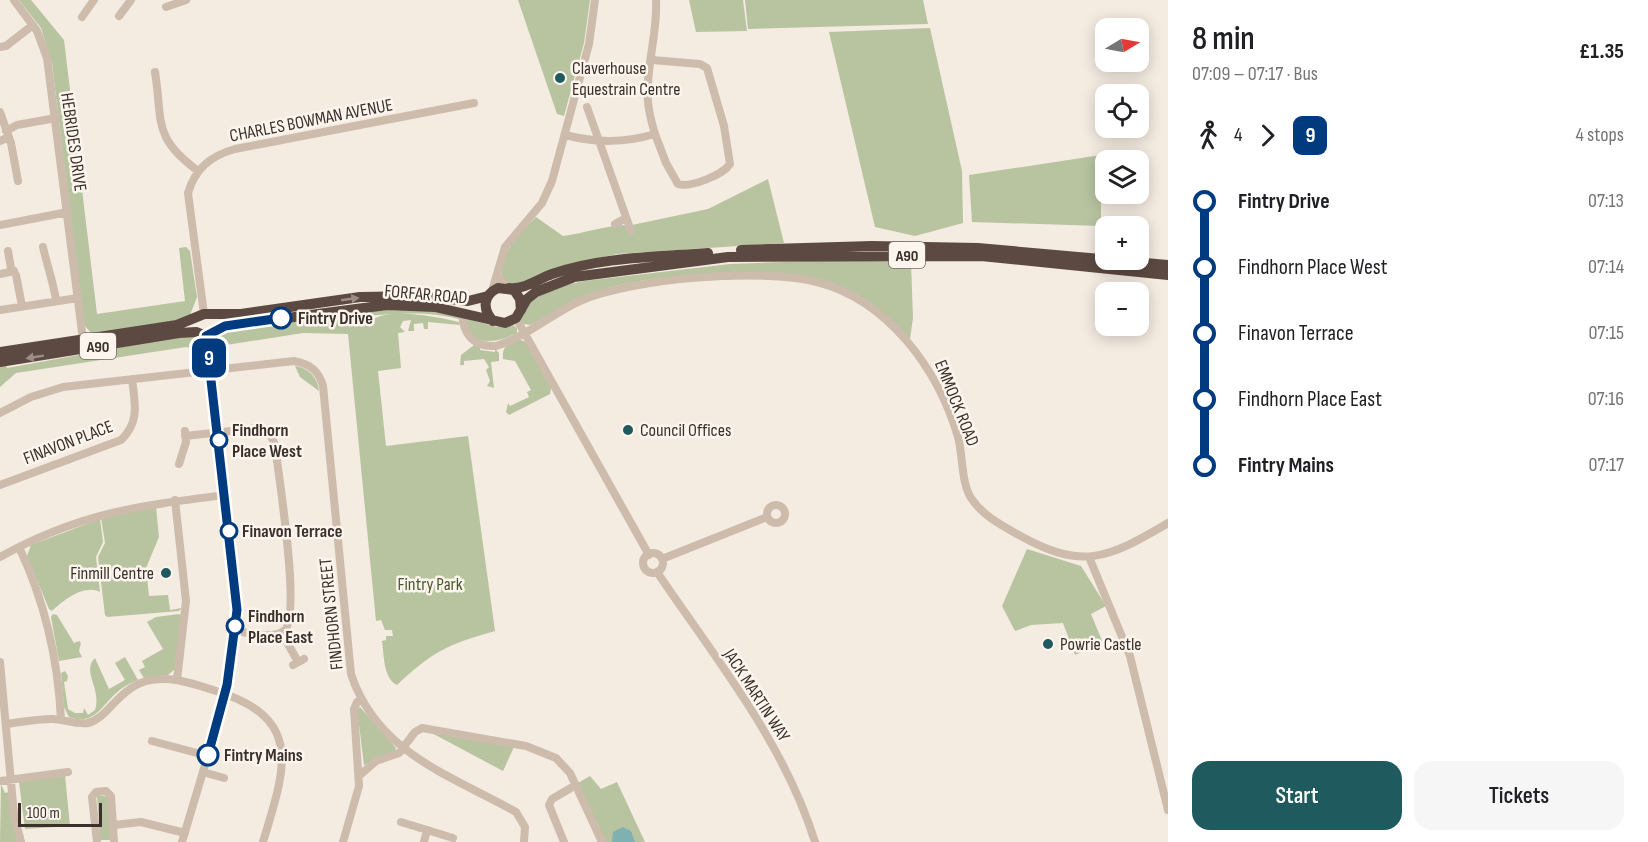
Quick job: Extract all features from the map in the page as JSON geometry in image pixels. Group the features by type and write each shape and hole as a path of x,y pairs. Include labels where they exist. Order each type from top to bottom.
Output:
{"highway":[{"name":"A90","path":"490,294 508,288 522,287 566,270 609,262 783,248 872,246 978,248 1168,265"},
{"name":"A90","path":"494,321 505,323 519,314 528,299 536,292 574,277 728,257 981,256 1168,275"},
{"path":"508,288 520,299 519,314"},
{"name":"FORFAR ROAD","path":"0,352 177,325 203,315 241,314 391,295 468,301 490,294"},
{"path":"490,294 486,310 494,321"},
{"name":"FORFAR ROAD","path":"0,362 205,334 225,326 387,305 435,307 494,321"},
{"path":"203,315 216,324 205,334 194,323 203,315"}],"street":[{"name":"HEBRIDES DRIVE","path":"14,0 43,41 47,57 83,340"},
{"path":"82,17 94,0"},
{"path":"119,16 130,0"},
{"path":"166,7 186,0"},
{"path":"490,294 505,247 542,203 566,135 590,44 596,0"},
{"path":"652,60 700,64 708,68 724,126 730,164 725,171 686,185 678,184 666,163 655,134 648,102 652,60 656,34 656,0"},
{"path":"0,47 6,46 33,25"},
{"path":"155,72 165,139 179,157 198,171 188,193 203,315"},
{"name":"CHARLES BOWMAN AVENUE","path":"198,171 214,156 235,149 474,103"},
{"path":"587,107 631,231"},
{"path":"0,112 18,181"},
{"path":"0,141 17,125 56,118"},
{"path":"566,135 600,142 634,140 655,134"},
{"path":"0,225 68,212"},
{"path":"615,224 626,218"},
{"path":"43,247 46,264 51,268 57,300"},
{"path":"8,251 22,306"},
{"path":"0,274 14,271"},
{"path":"497,274 508,288"},
{"name":"EMMOCK ROAD","path":"463,321 469,336 482,345 500,345 578,302 611,289 645,283 779,276 818,282 858,297 889,322 923,359 957,433 970,496 979,509 1042,548 1063,556 1089,558 1130,545 1168,523"},
{"path":"0,310 78,297"},
{"name":"JACK MARTIN WAY","path":"519,314 525,332 649,555 644,561 644,567 650,573 657,572 762,726 788,772 815,842"},
{"path":"114,825 141,822 183,838 225,694 234,631 236,592 205,334"},
{"name":"FINDHORN STREET","path":"0,413 47,391 132,379 294,362 310,366 321,379 351,674 362,700 381,729 402,749 516,812 525,827 524,842"},
{"name":"FINAVON PLACE","path":"0,485 121,440 129,432 136,413 132,379"},
{"path":"179,464 185,433 259,428 273,439 291,578 291,617 282,633 274,635 234,631"},
{"path":"0,557 55,530 100,514 175,500 225,495"},
{"path":"175,500 186,601 177,680"},
{"path":"662,559 767,517"},
{"path":"19,547 46,614 52,642 61,719"},
{"path":"649,555 656,554 662,559"},
{"path":"1089,558 1130,656 1168,810"},
{"path":"657,572 662,565 662,559"},
{"path":"282,633 298,662"},
{"path":"0,662 14,815 21,842"},
{"path":"6,724 61,719 78,723 91,722 133,687 153,680 177,680 243,699 259,710 271,723 281,747 281,780 263,842"},
{"path":"343,842 356,800 360,775 354,709 357,702 362,700"},
{"path":"360,775 376,761 399,753 415,732 429,728 526,746 556,758 570,773 602,842"},
{"path":"152,741 208,756"},
{"path":"0,781 68,772"},
{"path":"203,772 224,778"},
{"path":"564,842 549,805 552,799 576,784"},
{"path":"97,842 93,797 96,792 110,792 114,842"},
{"path":"401,822 453,837"},
{"path":"424,842 427,830"}],"green space":[{"path":"19,0 31,0 64,40 97,314 185,301 179,248 186,247 190,251 197,297 190,315 179,320 92,334 84,325 52,64 41,28"},
{"name":"Claverhouse Equestrain Centre","path":"518,0 590,0 584,43 564,116 557,114"},
{"path":"689,0 743,0 747,31 696,32"},
{"path":"745,0 923,0 928,24 748,29"},
{"path":"930,28 962,171 963,223 915,236 875,227 829,32"},
{"path":"1095,156 1095,204 1101,204 1101,216 1095,216 1095,226 972,222 969,175"},
{"path":"768,179 784,243 617,254 559,267 525,282 511,284 503,277 501,269 508,250 536,217 563,236 606,227 632,225 708,209"},
{"path":"834,260 911,262 913,318 910,339 868,302 788,274 645,280 610,287 530,325 524,324 519,318 526,305 551,288 584,281 730,264"},
{"name":"Fintry Park","path":"377,309 436,311 497,327 513,325 517,328 517,333 502,339 487,341 474,336 466,321 450,317 413,314 459,322 460,325 428,322 428,329 424,329 423,323 414,324 414,331 408,331 411,320 403,321 400,327 405,332 398,333 401,368 378,371 386,446 468,436 495,631 442,650 420,664 397,685 392,682 384,659 382,641 386,640 386,636 393,636 392,630 385,630 381,620 376,621 348,334 303,333 226,345 215,347 216,358 213,358 212,346 218,333 235,327","holes":["393,314 369,322 369,319 348,316"]},
{"path":"183,336 194,337 205,352 186,347 16,373 0,387 0,366 6,365 7,368"},
{"path":"518,339 526,342 551,388 550,394 509,415 506,412 508,403 510,406 529,397 527,392 531,390 515,361 503,359 506,346"},
{"path":"474,345 480,347 480,350 495,352 495,349 499,353 499,361 491,362 494,388 487,386 490,381 486,370 489,367 484,359 464,361 464,365 460,365 461,355"},
{"path":"295,366 312,374 317,381 319,391 300,377"},
{"path":"156,507 159,537 146,568 149,596 168,595 170,610 182,608 179,611 107,617 98,557 105,543 101,518"},
{"path":"100,519 103,542 96,557 100,592 87,590 81,592 68,598 52,611 49,609 27,556 31,545"},
{"path":"1027,549 1081,566 1106,606 1091,614 1103,643 1075,655 1063,623 1031,625 1015,631 1002,606"},
{"path":"53,614 57,615 74,643 79,641 81,643 79,651 82,657 59,661 51,617"},
{"path":"179,614 182,616 176,668 168,675 144,678 139,670 145,667 142,661 163,649 147,622 156,617"},
{"path":"125,657 138,680 121,689 93,716 86,719 69,717 64,707 61,673 65,671 68,676 67,681 64,682 68,709 75,713 83,713 84,708 88,715 95,710 96,702 91,663 95,658 109,689 125,680 115,663"},
{"path":"360,707 396,748 395,751 364,765 357,709"},
{"path":"428,731 514,747 503,771"},
{"path":"65,775 70,826 25,829 19,782"},
{"path":"590,776 601,789 617,782 645,842 606,842 578,783"},
{"path":"1,784 5,793 9,792 17,842 0,842"},
{"path":"97,795 109,797 110,840 100,840"}],"water":[{"path":"623,827 631,831 635,842 612,842 613,832"}],"bus line":[{"name":"9","path":"208,755 227,685 237,610 206,336 225,326 281,318"}],"place":[{"name":"Claverhouse Equestrain Centre","path":"560,78"},
{"name":"Fintry Drive","path":"281,318"},
{"name":"Council Offices","path":"628,430"},
{"name":"Findhorn Place West","path":"219,440"},
{"name":"Finavon Terrace","path":"229,531"},
{"name":"Finmill Centre","path":"166,573"},
{"name":"Findhorn Place East","path":"235,626"},
{"name":"Powrie Castle","path":"1048,644"},
{"name":"Fintry Mains","path":"208,755"}]}
